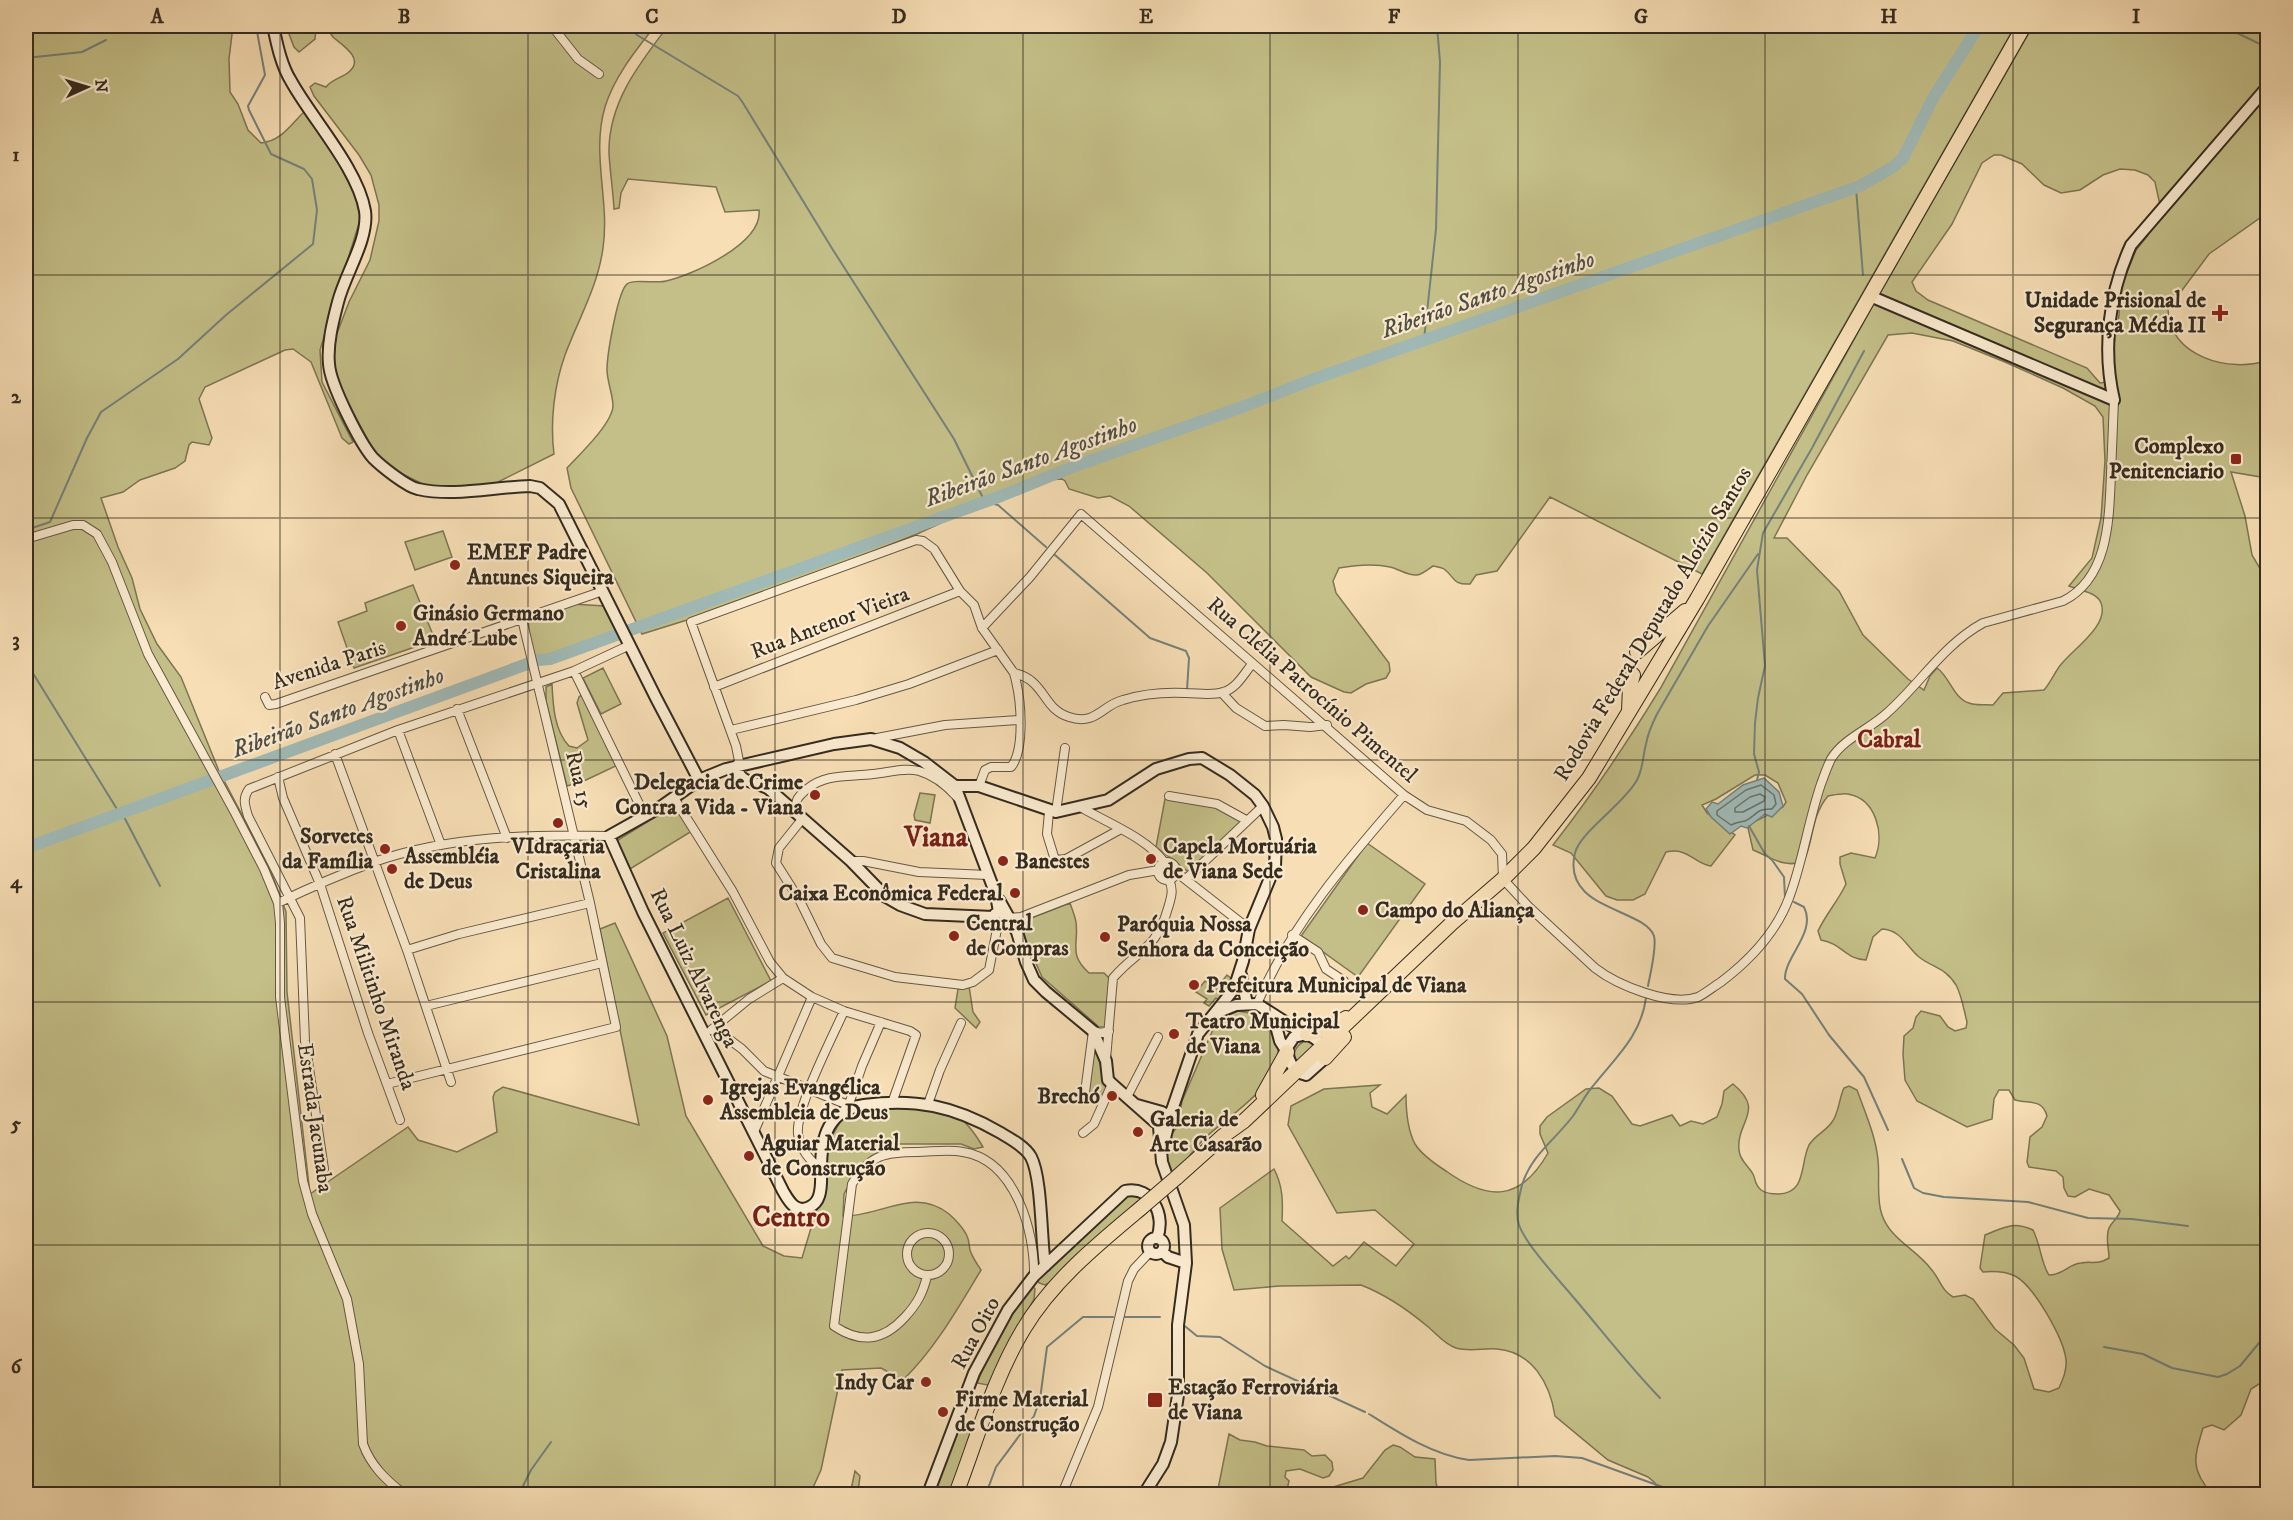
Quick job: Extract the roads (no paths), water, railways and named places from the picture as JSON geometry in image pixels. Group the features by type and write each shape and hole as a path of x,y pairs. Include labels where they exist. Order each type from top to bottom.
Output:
{"highway":[{"name":"Rodovia Federal Deputado Aloízio Santos","path":"1361,1011 1534,848 1589,778 1697,599 2024,26"},
{"path":"1637,652 1676,620 1697,599"},
{"path":"1629,714 1629,695 1633,675"},
{"path":"1305,1034 1331,1027 1361,1011"},
{"path":"956,1494 1001,1374 1024,1328 1060,1282 1092,1250 1356,1024 1361,1011"},
{"path":"1244,1121 1271,1083 1287,1052"}],"street":[{"path":"273,26 284,66 291,81 352,177 364,209 364,228 339,300 329,350 329,366 342,400 367,449 385,468 414,488 449,493 521,486 540,488 560,504 699,780"},
{"path":"552,26 578,59 599,74"},
{"path":"1503,879 1529,907 1595,968 1607,977 1634,988 1667,997 1696,997 1706,993 1744,964 1779,919 1788,900 1815,801 1828,765 1846,742 1889,712 1942,655 1972,629 1983,623 2063,601 2074,596 2090,577 2106,539 2110,507 2114,400 2109,372 2108,329 2120,268 2131,245 2268,86"},
{"path":"1869,296 2114,400"},
{"name":"Rua Clélia Patrocínio Pimentel","path":"982,628 1030,577 1081,514 1252,664 1327,725 1404,795 1427,810 1466,821 1491,840 1502,854 1503,879"},
{"name":"Estrada Jacunaba","path":"26,539 73,525 83,525 91,528 97,534 112,562 148,654 264,869 278,903 280,997 303,1181 312,1214 347,1299 359,1364 363,1444 367,1455 380,1474 404,1494"},
{"path":"979,786 983,773 988,768 1007,768 1013,765 1020,743 1017,685 1014,673 982,628 974,605 960,591 934,549 923,541 916,540 691,622 739,756 738,775 760,783 851,861 886,897 915,912 941,916 1002,918 1026,916 1129,875 1159,870 1165,863"},
{"name":"Avenida Paris","path":"265,697 269,705 276,704 603,591"},
{"name":"Rua Antenor Vieira","path":"714,687 960,591"},
{"name":"Rua 15","path":"447,1070 616,1027 590,903 522,619"},
{"path":"324,1169 305,1041 300,918 248,816 244,803 245,795 249,789 398,730 574,670 629,642"},
{"path":"731,730 856,700 909,684 998,650"},
{"path":"1014,673 1030,678 1053,708 1068,717 1076,718 1094,717 1120,700 1184,693 1222,693 1236,685 1252,664"},
{"path":"574,670 645,816"},
{"path":"1222,693 1236,708 1265,726 1327,725"},
{"path":"457,709 507,838"},
{"path":"278,903 376,862 441,845 507,838 609,836 674,798 699,780 737,766 834,744 945,725 1019,720"},
{"path":"398,730 441,845"},
{"path":"871,739 900,748 924,762 952,787 967,814 1002,918 1021,947 1034,980 1093,1031 1101,1033 1109,1031"},
{"path":"1065,748 1047,834 1055,860 1066,859 1121,829"},
{"path":"335,754 376,862 451,1082"},
{"path":"800,815 795,804 798,796 822,780 916,770 952,787 979,786 1052,812 1082,808 1114,797 1156,769 1197,758 1208,760 1255,795 1273,827 1277,857 1249,929 1243,961 1241,980 1252,1004"},
{"name":"Rua Militinho Miranda","path":"278,777 283,798 320,884 400,1120"},
{"path":"1252,1004 1292,935 1365,840 1404,795"},
{"path":"1169,796 1217,804 1246,820"},
{"path":"674,798 733,892 770,962 783,978 812,997 844,1011 910,1031 916,1035 892,1103"},
{"path":"1186,879 1263,806"},
{"path":"1082,808 1157,852 1165,863 1173,864 1176,872 1249,929"},
{"path":"800,815 779,848 776,863 800,901 821,945 832,958 895,977 952,985 969,984 989,970 1002,918"},
{"name":"Rua Luiz Alvarenga","path":"609,836 643,912 709,1031 754,1132 783,1191 794,1206 806,1208 816,1203 821,1187 820,1168 824,1139 828,1128 848,1106"},
{"path":"851,861 919,872 988,875"},
{"path":"1159,870 1161,878 1169,880 1176,872"},
{"path":"1165,1118 1155,1122 1112,1084 1106,1072 1106,1061 1113,978 1160,934 1172,896 1169,880"},
{"path":"407,950 475,930 590,903"},
{"path":"1292,935 1318,952 1326,969 1344,981"},
{"path":"1144,1494 1163,1464 1172,1442 1179,1395 1178,1325 1186,1263 1184,1225 1163,1169 1165,1118 1180,1086 1198,1034 1234,988 1243,961"},
{"path":"426,1006 602,963"},
{"path":"783,978 749,999 709,1031 742,1049 758,1066 848,1106 892,1103 928,1104 947,1108 973,1118 1008,1137 1029,1154 1033,1163 1045,1266"},
{"path":"754,1132 812,997"},
{"path":"1214,1014 1231,1006 1252,1004 1318,1040 1324,1052"},
{"path":"820,1168 808,1157 798,1137 798,1126 809,1090 844,1011"},
{"path":"1273,1015 1280,1041 1291,1063 1301,1073"},
{"path":"848,1106 881,1022"},
{"path":"928,1104 961,1023"},
{"path":"1093,1031 1106,1061"},
{"path":"1084,1100 1093,1031"},
{"path":"1287,1052 1293,1037 1305,1034"},
{"path":"1129,1100 1158,1037"},
{"path":"387,1084 447,1070"},
{"path":"1083,1133 1094,1124 1112,1084"},
{"path":"854,1086 861,1106"},
{"path":"927,1276 924,1292 893,1330 881,1336 855,1337 834,1326 852,1184 868,1162 879,1156 902,1152 962,1152 995,1167 1008,1182 1024,1213 1035,1255 1034,1276"},
{"name":"Rua Oito","path":"928,1494 983,1354 1008,1310 1034,1276 1125,1191 1132,1189 1152,1199 1160,1225 1157,1238"},
{"path":"924,1233 941,1237 947,1244 949,1253 944,1269 927,1276 918,1274 907,1260 910,1243 916,1236 924,1233"},
{"path":"1150,1252 1148,1243 1153,1238 1163,1242 1162,1251"},
{"path":"1162,1251 1168,1257 1186,1263"},
{"path":"1150,1252 1156,1254 1162,1251"},
{"path":"1062,1494 1098,1407 1128,1281 1134,1269 1150,1252"}],"water":[{"path":"1764,778 1779,792 1783,806 1772,817 1765,814 1747,828 1741,826 1730,834 1711,817 1706,809 1712,802 1718,804 1743,785"}],"waterway":[{"path":"26,530 50,522 101,412 178,359 226,315 313,244 317,210 312,179 304,169 271,154 249,110 248,106 265,75 256,26"},
{"path":"629,26 637,35 738,96 954,439 985,502 998,505 1046,547"},
{"path":"1424,340 1436,229 1440,62 1437,26"},
{"name":"Ribeirão Santo Agostinho","path":"26,848 538,660 550,659 1001,496 1075,466 1245,406 1311,380 1860,186 1893,167 1903,158 1933,98 1979,26"},
{"path":"2223,26 2268,48"},
{"path":"26,58 82,52 106,40"},
{"path":"1856,188 1863,275"},
{"path":"1757,780 1759,772 1754,754 1755,723 1765,666 1757,570 1763,533 1864,351"},
{"path":"1648,986 1654,954 1654,936 1647,927 1591,897 1580,886 1574,872 1575,853 1585,836 1623,799 1637,780 1648,736 1657,714 1708,626 1758,554"},
{"path":"1055,555 1150,638 1186,651 1189,658 1187,690"},
{"path":"26,662 120,814"},
{"path":"122,813 160,886"},
{"path":"1749,826 1765,854 1784,877 1785,898"},
{"path":"1794,902 1804,907 1807,916 1806,926 1789,962 1785,979 1802,994 1829,1035 1864,1077 1888,1130"},
{"path":"1646,998 1639,1024 1626,1046 1590,1089 1566,1125 1531,1165 1522,1185 1517,1215 1523,1233 1536,1252 1660,1398"},
{"path":"1902,1159 1914,1188 1923,1193 1944,1197 2028,1202 2088,1218 2132,1219 2188,1226"},
{"path":"986,1494 996,1467 1034,1416 1040,1399 1047,1347 1083,1317 1113,1317"},
{"path":"1125,1317 1160,1317"},
{"path":"1181,1323 1197,1336 1220,1337 1265,1366 1365,1412"},
{"path":"2104,1347 2143,1354 2172,1368 2218,1377 2240,1366 2268,1332"},
{"path":"1369,1414 1429,1448 1456,1457 1469,1460 1555,1456 1582,1458 1682,1494"},
{"path":"519,1494 531,1470 551,1442"}],"place":[{"name":"Unidade Prisional de Segurança Média II","path":"2220,313"},
{"name":"Complexo Penitenciario","path":"2236,459"},
{"name":"EMEF Padre Antunes Siqueira","path":"455,565"},
{"name":"Ginásio Germano André Lube","path":"401,626"},
{"name":"Delegacia de Crime Contra a Vida - Viana","path":"815,795"},
{"name":"VIdraçaria Cristalina","path":"558,823"},
{"name":"Sorvetes da Família","path":"385,849"},
{"name":"Capela Mortuária de Viana Sede","path":"1151,859"},
{"name":"Banestes","path":"1003,861"},
{"name":"Assembléia de Deus","path":"392,869"},
{"name":"Caixa Econômica Federal","path":"1015,893"},
{"name":"Campo do Aliança","path":"1363,910"},
{"name":"Central de Compras","path":"954,936"},
{"name":"Paróquia Nossa Senhora da Conceição","path":"1105,937"},
{"name":"Prefeitura Municipal de Viana","path":"1194,985"},
{"name":"Teatro Municipal de Viana","path":"1174,1034"},
{"name":"Brechó","path":"1112,1096"},
{"name":"Igrejas Evangélica Assembleia de Deus","path":"708,1100"},
{"name":"Galeria de Arte Casarão","path":"1138,1132"},
{"name":"Aguiar Material de Construção","path":"749,1156"},
{"name":"Indy Car","path":"926,1382"},
{"name":"Estação Ferroviária de Viana","path":"1155,1400"},
{"name":"Firme Material de Construção","path":"943,1412"}],"district":[{"name":"Cabral","path":"1889,740"},
{"name":"Viana","path":"936,837"},
{"name":"Centro","path":"791,1217"}]}
